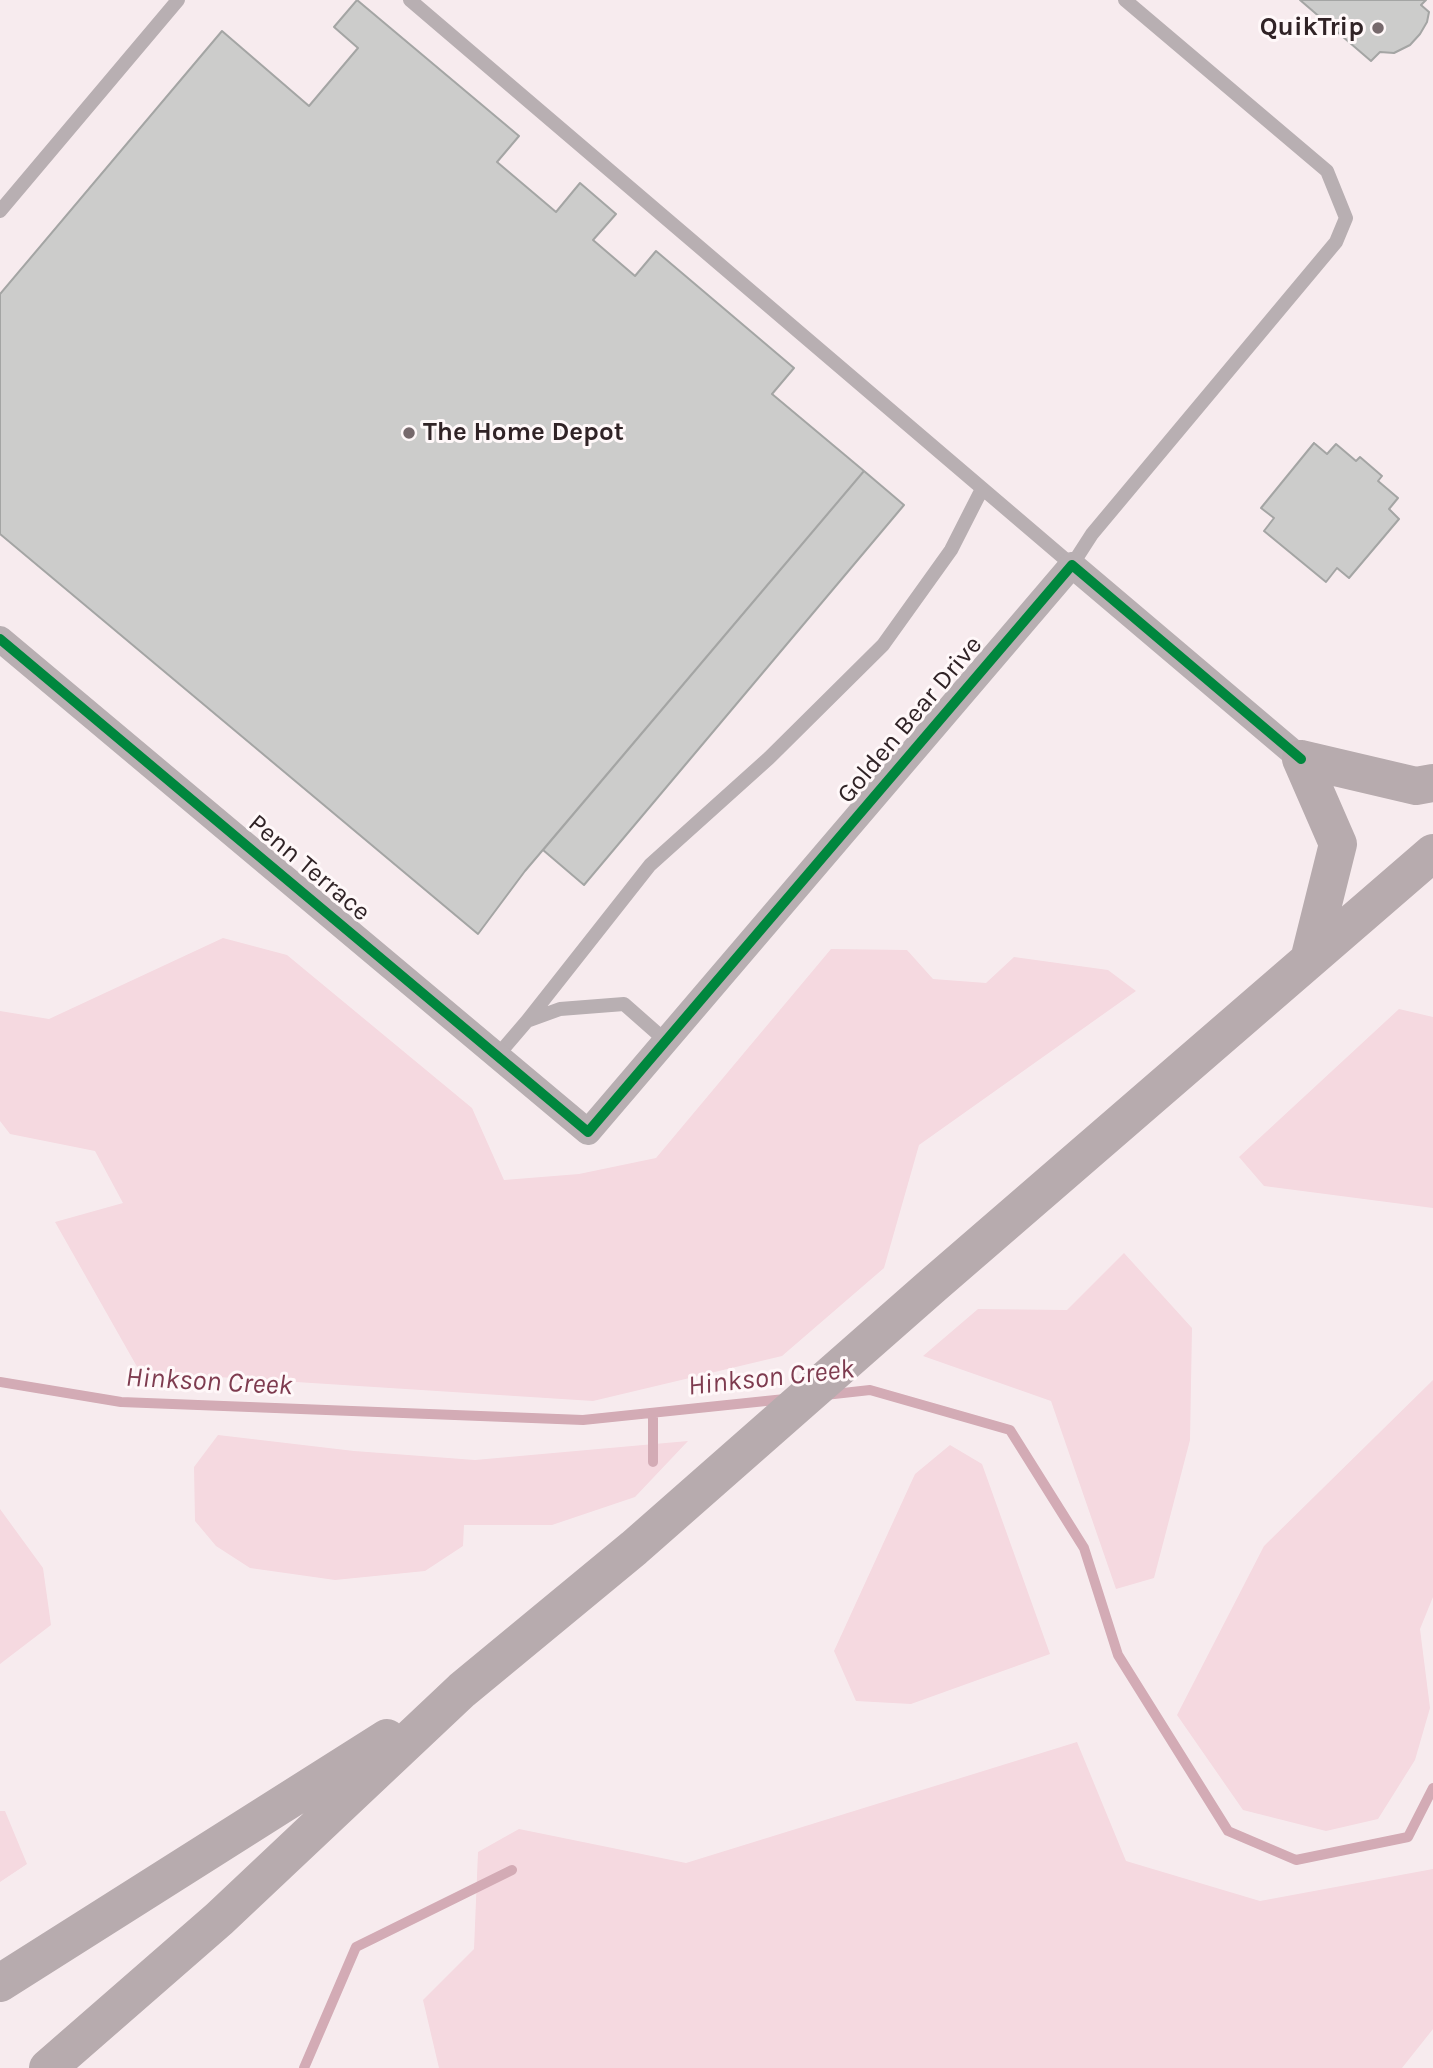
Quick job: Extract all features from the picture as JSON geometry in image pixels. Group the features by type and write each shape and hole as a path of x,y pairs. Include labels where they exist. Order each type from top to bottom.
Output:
{"highway":[{"path":"1301,759 1416,786 1433,783"},
{"path":"1301,759 1338,844 1309,960"},
{"path":"48,2068 219,1919 462,1690 634,1548 932,1286 1433,853"},
{"path":"0,1983 462,1690"}],"street":[{"path":"1072,565 1301,759"},
{"name":"Golden Bear Drive","path":"588,1132 1072,565"},
{"name":"Penn Terrace","path":"0,639 588,1132"}],"lane":[{"path":"0,211 178,0"},
{"path":"410,0 1072,565 1092,534 1336,242 1346,218 1327,171 1125,0"},
{"path":"497,1056 650,865 769,758 883,645 951,550 982,489"},
{"path":"527,1021 560,1009 624,1004 666,1041"}],"shaded area":[{"path":"223,938 287,955 472,1108 504,1180 579,1174 656,1158 831,949 907,950 933,979 986,983 1014,957 1108,970 1136,991 919,1145 884,1268 782,1356 593,1401 140,1372 55,1222 123,1203 95,1151 10,1134 0,1121 0,1011 49,1019"},
{"path":"1399,1009 1433,1017 1433,1208 1264,1186 1239,1157"},
{"path":"1124,1253 1192,1328 1190,1440 1154,1578 1116,1589 1051,1401 923,1356 978,1309 1067,1310"},
{"path":"1433,1380 1433,1597 1420,1629 1430,1708 1415,1760 1378,1819 1326,1831 1243,1810 1177,1715 1264,1546"},
{"path":"218,1435 354,1451 475,1460 688,1441 635,1497 552,1525 464,1525 463,1546 425,1571 335,1580 250,1568 216,1546 195,1521 194,1467"},
{"path":"950,1445 982,1464 1050,1654 911,1704 856,1701 834,1651 915,1474"},
{"path":"0,1509 43,1568 51,1625 0,1664"},
{"path":"1077,1742 1126,1861 1260,1901 1433,1869 1433,2029 1402,2068 439,2068 423,2000 474,1949 478,1852 519,1829 686,1863"},
{"path":"0,1811 5,1811 27,1864 0,1882"}],"building":[{"name":"The Home Depot","path":"357,0 519,136 497,162 556,212 580,183 616,214 593,240 635,276 656,251 794,368 772,394 864,471 525,871 478,934 0,534 0,294 222,31 309,106 358,48 334,27"},
{"name":"QuikTrip","path":"1300,0 1426,0 1421,5 1429,12 1427,22 1410,45 1394,53 1380,52 1371,61"},
{"path":"1314,443 1327,454 1336,444 1356,461 1360,457 1382,476 1378,481 1398,498 1389,509 1399,519 1349,578 1337,568 1326,582 1264,531 1274,518 1261,508"},
{"path":"864,471 904,505 584,885 543,850"}],"waterway":[{"name":"Hinkson Creek","path":"0,1382 121,1402 583,1420 785,1399"},
{"name":"Hinkson Creek","path":"825,1395 870,1390 1010,1430 1084,1548 1118,1655 1228,1831 1296,1860 1408,1837 1433,1788"},
{"path":"653,1413 653,1462"},
{"path":"304,2068 356,1947 512,1870"}],"cycle path":[{"path":"0,639 588,1132 1072,565 1301,759"}],"place":[{"name":"QuikTrip","path":"1378,28"},
{"name":"The Home Depot","path":"409,433"}]}
